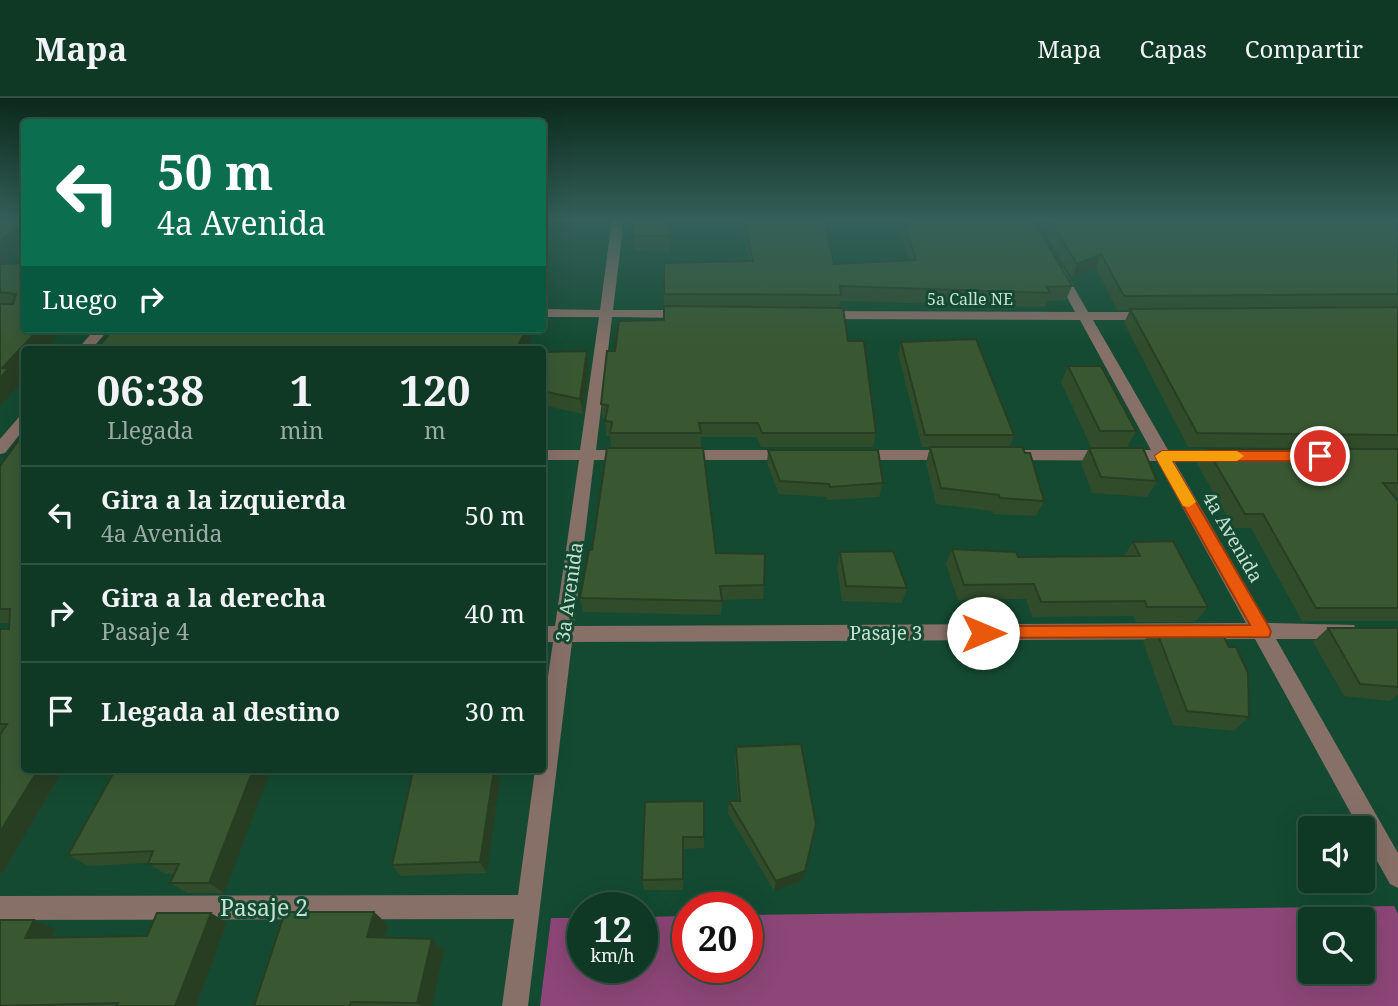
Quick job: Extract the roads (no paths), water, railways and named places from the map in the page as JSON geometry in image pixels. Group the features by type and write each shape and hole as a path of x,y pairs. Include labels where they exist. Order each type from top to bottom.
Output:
{"street":[{"name":"3a Avenida","path":"546,767 613,261"},
{"name":"4a Avenida","path":"1054,261 1398,876"},
{"path":"546,313 702,314"},
{"name":"5a Calle NE","path":"811,315 1167,316"},
{"path":"4,452 21,425"},
{"path":"546,455 642,455"},
{"path":"669,455 806,455"},
{"path":"834,455 971,455"},
{"path":"998,456 1245,456"},
{"name":"Pasaje 3","path":"546,634 1371,631"},
{"name":"3a Avenida","path":"515,1006 545,773"},
{"name":"Pasaje 2","path":"0,908 528,907"}]}
